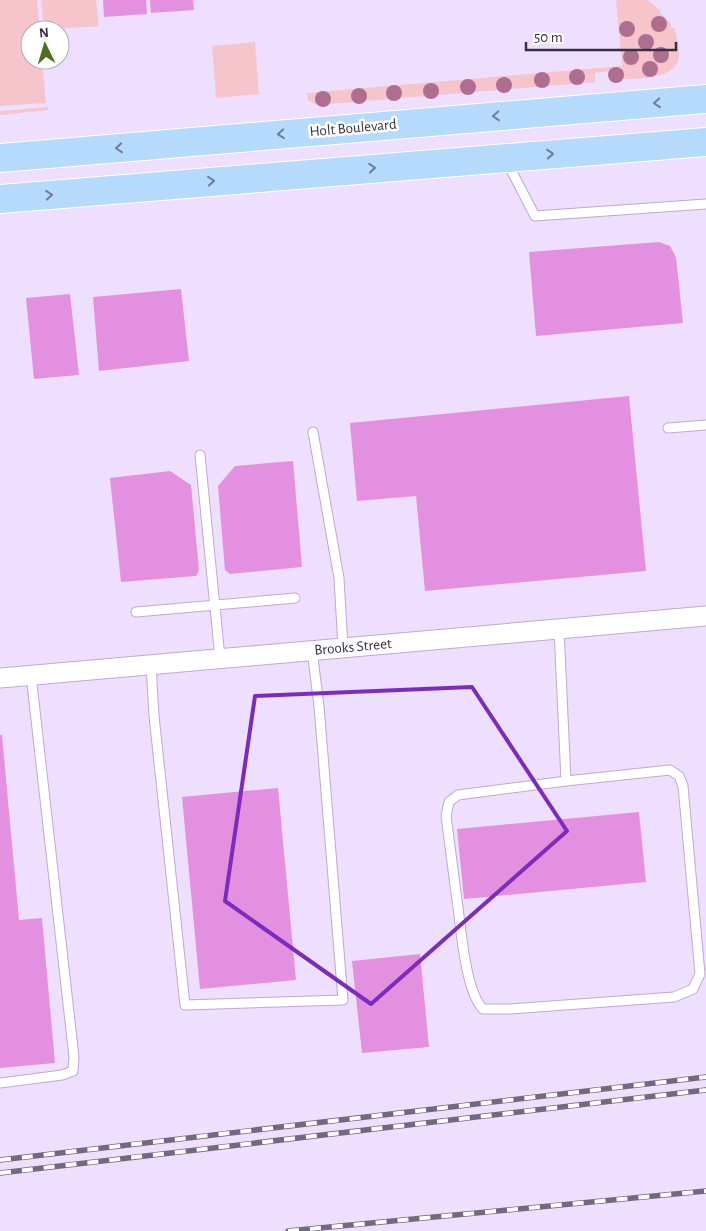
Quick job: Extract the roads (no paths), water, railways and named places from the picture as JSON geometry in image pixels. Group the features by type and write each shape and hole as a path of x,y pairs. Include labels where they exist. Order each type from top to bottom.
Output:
{"main road":[{"name":"Holt Boulevard","path":"0,158 706,99"},
{"path":"0,199 706,142"}],"street":[{"name":"Brooks Street","path":"0,678 706,616"}],"lane":[{"path":"504,157 535,216 706,204"},
{"path":"668,428 706,425"},
{"path":"313,432 339,578 343,648"},
{"path":"200,455 220,658"},
{"path":"136,612 295,598"},
{"path":"559,629 566,781"},
{"path":"151,664 154,716 185,1005 343,1000 319,706 312,650"},
{"path":"0,1083 62,1075 73,1071 74,1057 31,675"},
{"path":"670,770 679,776 683,786 698,941 700,974 693,989 674,997 510,1009 483,1009 479,1004 465,958 446,816 447,808 453,797 458,795 566,781 670,770"}],"railway":[{"path":"0,1160 706,1077"},
{"path":"0,1173 706,1090"},
{"path":"288,1231 706,1191"}]}
